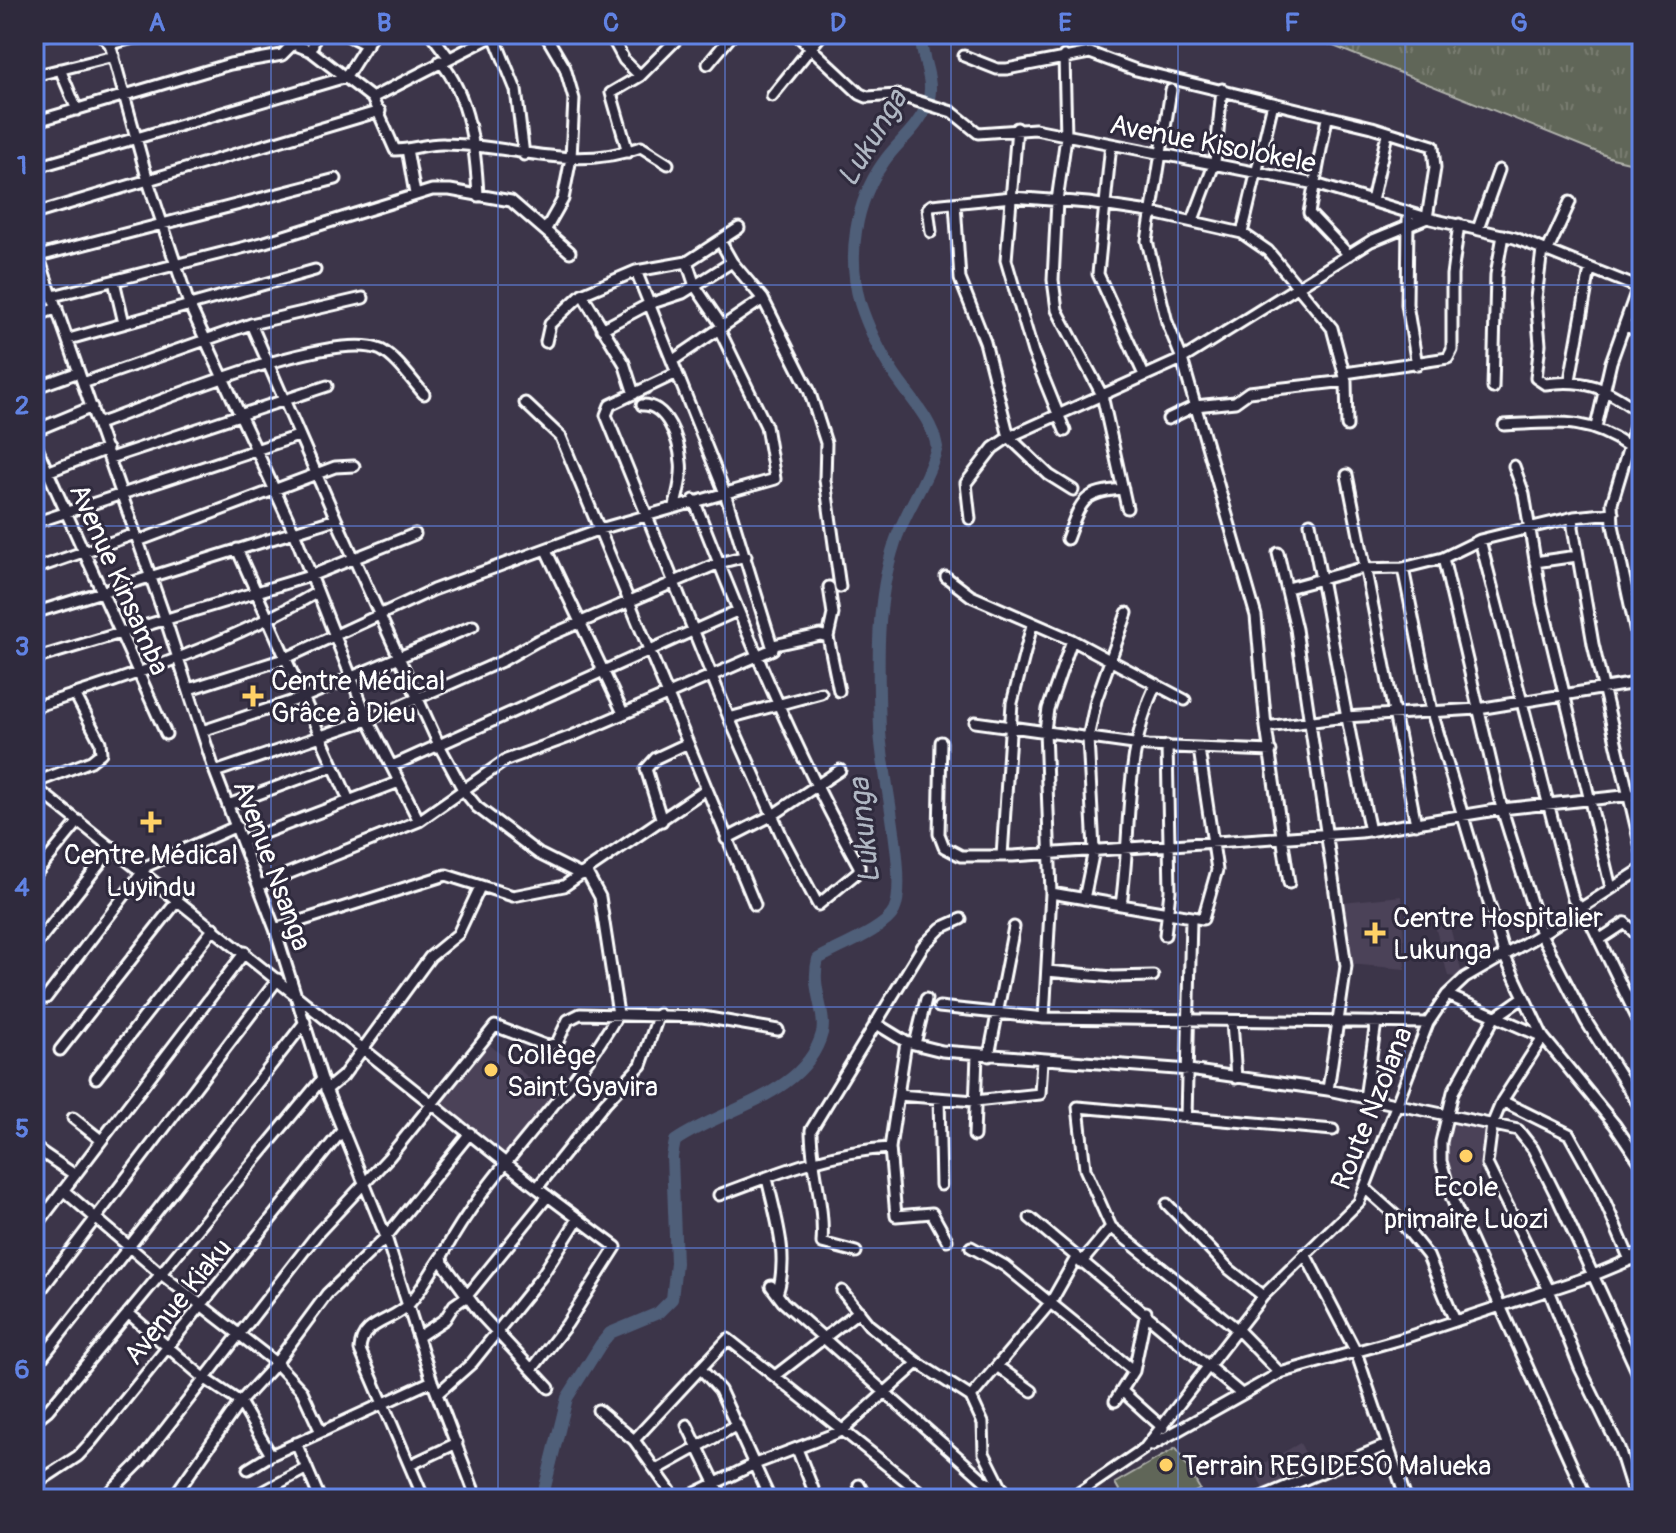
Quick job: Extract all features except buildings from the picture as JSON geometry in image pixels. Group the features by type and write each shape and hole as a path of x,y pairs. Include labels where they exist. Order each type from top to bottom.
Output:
{"street":[{"path":"34,36 48,34"},
{"path":"100,34 110,44 114,56 148,181 189,304 294,532 368,720 419,821"},
{"path":"110,44 167,35 218,34"},
{"path":"268,34 311,51 372,98 393,148 444,144 571,158 646,148 668,164"},
{"path":"311,51 316,34"},
{"path":"345,34 367,45"},
{"path":"34,168 346,77 373,34"},
{"path":"431,34 464,107 478,196"},
{"path":"545,34 574,90 571,158 563,199 546,229"},
{"path":"610,34 624,60 640,76"},
{"path":"628,152 611,93 640,76 682,34"},
{"path":"708,64 733,34"},
{"name":"Avenue Kisolokele","path":"796,34 867,97 897,95 940,108 952,112 978,133 988,135 1017,128 1159,151 1315,184 1427,218 1503,235 1640,288"},
{"path":"772,96 822,34"},
{"path":"372,98 490,36 516,90 524,155"},
{"path":"34,122 230,64 282,55 292,45"},
{"path":"964,56 997,69 1090,53 1136,70 1372,127 1433,146 1435,168 1427,218 1408,224 1349,255 1182,359 1009,437 993,448 966,483 970,519"},
{"path":"34,76 114,56"},
{"path":"1064,56 1066,137 1057,201 1053,280 1057,310 1102,395 1127,508"},
{"path":"60,69 77,110"},
{"path":"1193,220 1215,162 1222,89"},
{"path":"1171,90 1149,212 1147,241 1167,322 1182,359 1256,616 1266,727 1289,883"},
{"path":"1242,233 1273,103"},
{"path":"34,214 380,111"},
{"path":"1327,118 1309,213 1349,255"},
{"path":"1017,128 1006,260 1033,352 1065,431"},
{"path":"1372,201 1387,134"},
{"path":"1111,144 1103,205 1100,285 1144,375"},
{"path":"407,149 415,194"},
{"path":"1478,229 1499,170"},
{"path":"39,256 336,179"},
{"path":"53,296 265,242 415,194 450,190 511,201 570,252"},
{"path":"931,232 930,206 1012,197 1149,212 1242,233 1268,251 1332,328 1346,377 1347,426"},
{"path":"1570,202 1545,251 1536,298 1540,344 1536,378 1545,384 1570,380 1605,390 1640,407 1612,503 1642,661"},
{"path":"955,203 957,263 985,342 1009,437 1040,468 1073,490"},
{"path":"1408,212 1407,304 1417,365"},
{"path":"1168,419 1195,406 1235,402 1249,392 1442,361 1451,354 1452,275 1459,224"},
{"path":"546,342 550,324 582,294 636,271 687,262 739,228"},
{"path":"1493,388 1496,275 1503,235"},
{"path":"720,241 732,262 763,299 809,390 826,443 825,480 834,587 828,637 839,691"},
{"name":"Avenue Nsanga","path":"34,245 165,618 215,772 260,885 324,1084 386,1237 432,1381 477,1499"},
{"path":"189,689 284,659 433,590 600,529 775,479 766,426 721,328 695,286 687,262"},
{"path":"602,329 649,304 695,286 732,262"},
{"path":"1570,380 1590,269"},
{"path":"69,339 315,270"},
{"path":"260,885 419,821 506,760 572,736 713,673 771,651 774,645 725,493 636,271"},
{"path":"114,281 124,323"},
{"path":"1596,427 1625,325 1640,288"},
{"path":"582,294 624,363 634,394"},
{"path":"83,383 251,324 363,298"},
{"path":"672,361 763,299"},
{"path":"34,317 57,308"},
{"path":"251,324 298,436 357,559 439,745 464,791 477,807 539,854 581,875 587,873"},
{"path":"1625,325 1642,334"},
{"path":"98,424 268,362 364,346 388,355 424,394"},
{"path":"34,388 79,372"},
{"path":"677,373 610,405 606,415 729,718 818,905 859,871 859,866 815,786 754,656 694,500"},
{"path":"34,477 327,386"},
{"path":"525,403 561,437 664,694 755,905"},
{"path":"642,405 653,404 662,410 679,454 681,464 675,506"},
{"path":"34,431 92,407"},
{"path":"1504,425 1580,423 1596,427 1628,446"},
{"path":"34,523 298,436"},
{"name":"Avenue Kinsamba","path":"34,441 166,734"},
{"path":"34,569 136,537 344,464 354,466"},
{"path":"1514,466 1524,494 1535,562 1564,694 1611,888"},
{"path":"1347,475 1392,715 1416,824"},
{"path":"1067,539 1087,496 1097,491 1123,489"},
{"path":"1288,588 1367,569 1403,568 1443,558 1480,540 1574,517 1613,513"},
{"path":"1574,517 1577,556 1642,852"},
{"path":"34,613 336,519"},
{"path":"1310,523 1323,580 1345,717 1370,831"},
{"path":"34,659 165,618 192,614 310,576 415,534"},
{"path":"1480,540 1573,899 1582,907 1642,1028"},
{"path":"237,549 348,798"},
{"path":"546,550 623,713"},
{"path":"1278,553 1288,588 1346,966 1328,1090"},
{"path":"215,772 368,720 719,563 746,556"},
{"path":"1535,562 1577,556"},
{"path":"1443,558 1502,809 1541,934 1586,1021 1642,1110"},
{"path":"1403,568 1432,712 1505,957 1543,1037 1615,1125 1642,1165"},
{"path":"946,577 971,596 1072,640 1185,700"},
{"path":"34,707 178,660 268,621 316,593"},
{"path":"392,766 737,611"},
{"path":"1084,899 1094,850 1088,738 1096,700 1127,613"},
{"path":"1002,856 1010,727 1016,681 1032,625"},
{"path":"202,731 302,698 401,659 473,626"},
{"path":"774,645 820,635 828,637"},
{"path":"1044,1018 1051,893 1045,730 1048,709 1072,640"},
{"path":"1266,727 1345,717 1478,709 1642,682"},
{"path":"1121,905 1129,849 1134,744 1141,715 1156,684"},
{"path":"729,718 776,702 821,693"},
{"path":"36,787 91,761 101,753 100,742 75,694"},
{"path":"975,722 1134,744 1271,751"},
{"path":"941,742 937,817 944,847 961,856 1326,836 1502,809 1642,794"},
{"path":"662,821 646,769 656,758 686,744"},
{"path":"1165,935 1167,746"},
{"path":"1051,893 1191,920 1203,919 1217,877 1199,749"},
{"path":"228,805 334,766"},
{"path":"726,839 773,815 840,770"},
{"path":"243,841 348,798 399,782"},
{"path":"34,801 36,787"},
{"path":"36,787 144,870 537,1188 616,1247 567,1324 533,1368"},
{"path":"275,929 446,875 513,896 564,886 705,790"},
{"path":"34,876 79,821"},
{"path":"46,998 144,870 151,864 237,826"},
{"path":"34,947 113,847"},
{"name":"Route Nzolana","path":"1070,1499 1145,1448 1263,1296 1347,1218 1367,1190 1428,1023 1447,995 1465,978 1505,957 1642,869"},
{"path":"424,1499 360,1350 360,1342 375,1324 408,1307 507,1163 589,1060 618,1014 600,897 587,873"},
{"path":"34,1421 48,1410 324,1084 343,1076 430,957 458,934 480,887"},
{"path":"60,1050 178,900"},
{"path":"856,1252 822,1243 824,1214 811,1161 811,1130 923,946 941,928 961,919"},
{"path":"1186,1117 1191,1021 1191,920"},
{"path":"1599,940 1625,923 1642,940"},
{"path":"989,1056 1014,927"},
{"path":"96,1078 214,928"},
{"path":"34,1229 245,952"},
{"path":"1047,971 1113,977 1153,976"},
{"path":"34,1299 278,979"},
{"path":"1447,995 1543,1037"},
{"path":"1524,997 1494,1018 1458,1082 1441,1142 1445,1181 1587,1499"},
{"path":"926,999 898,1095 890,1148 896,1216 932,1213 947,1240"},
{"path":"939,1007 1044,1018 1428,1023"},
{"path":"537,1188 605,1103 641,1065 659,1014"},
{"path":"103,1499 140,1462 318,1233 434,1104 495,1026 553,1045 573,1016 659,1014 722,1018 778,1030"},
{"path":"1232,1021 1236,1078"},
{"path":"41,1359 305,1022"},
{"path":"1365,1098 1376,1022"},
{"path":"875,1023 911,1043 989,1056 1189,1070 1328,1090 1508,1126 1523,1134 1594,1275 1642,1382"},
{"path":"1543,1037 1502,1101 1492,1125 1487,1164 1549,1290 1580,1368 1619,1448 1635,1499"},
{"path":"974,1136 977,1054"},
{"path":"898,1095 975,1101 1040,1094 1042,1060"},
{"path":"939,1099 941,1185"},
{"path":"1145,1448 1280,1373 1455,1321 1639,1258 1569,1134 1502,1101"},
{"path":"1280,1373 1237,1329 1111,1227 1085,1169 1078,1107 1333,1130"},
{"path":"73,1118 101,1140"},
{"name":"Avenue Kiaku","path":"34,1485 78,1456 169,1348 341,1132"},
{"path":"172,1499 240,1402 276,1363 327,1294 386,1237 470,1133"},
{"path":"34,1147 75,1175"},
{"path":"719,1195 811,1161 858,1150 890,1148"},
{"path":"767,1178 782,1247 783,1276 774,1290 884,1395 986,1482 1003,1489"},
{"path":"63,1190 161,1274 276,1363 302,1391 321,1432"},
{"path":"1367,1190 1396,1216 1428,1256 1455,1321"},
{"path":"418,1337 445,1319 454,1305 467,1296 548,1196"},
{"path":"34,1200 48,1210"},
{"path":"1167,1204 1229,1269 1263,1296"},
{"path":"1030,1218 1124,1300 1146,1312 1240,1393"},
{"path":"437,1394 472,1363 541,1277 578,1219"},
{"path":"971,1397 1051,1302 1079,1261 1111,1227"},
{"path":"971,1247 1005,1266 1134,1371"},
{"path":"1305,1254 1356,1352 1406,1499"},
{"path":"442,1256 443,1263 467,1296 549,1388"},
{"path":"842,1291 869,1325 918,1363 971,1397 983,1423 984,1453 1007,1499"},
{"path":"775,1376 822,1336 859,1311"},
{"path":"1115,1401 1134,1371 1146,1312"},
{"path":"128,1313 204,1378 240,1402 271,1455"},
{"path":"634,1440 728,1339 929,1499"},
{"path":"683,1499 755,1464 842,1431 918,1363"},
{"path":"997,1366 1032,1391"},
{"path":"701,1369 720,1390 770,1499"},
{"path":"248,1469 296,1443 432,1381"},
{"path":"1123,1392 1163,1428"},
{"path":"598,1410 634,1440 658,1469 676,1499"},
{"path":"687,1425 723,1499"},
{"path":"658,1469 737,1425"},
{"path":"296,1443 320,1499"},
{"path":"410,1465 457,1443"},
{"path":"1257,1499 1387,1445"},
{"path":"797,1449 817,1499"},
{"path":"250,1499 307,1468"},
{"path":"859,1485 867,1499"}],"shaded area":[{"name":"Centre Hospitalier Lukunga","path":"1402,896 1405,969 1349,964 1342,902"},
{"path":"1447,915 1463,978 1448,976 1433,918"},
{"name":"Collège Saint Gyavira","path":"485,1041 554,1099 507,1157 438,1104"},
{"path":"1452,1120 1489,1128 1477,1186 1448,1181 1444,1162"},
{"path":"1300,1443 1314,1470 1265,1494 1254,1469"}],"green space":[{"path":"1207,34 1642,34 1642,165 1612,158 1326,43"},
{"name":"Terrain REGIDESO Malueka","path":"1176,1448 1200,1489 1182,1499 1124,1499 1115,1483"}],"waterway":[{"name":"Lukunga","path":"542,1499 567,1398 601,1344 610,1333 658,1313 672,1299 676,1263 672,1157 675,1141 760,1098 798,1072 813,1054 822,1033 816,980 818,959 881,925 894,911 898,896 896,851 880,730 881,611 895,542 937,447 925,418 889,366 866,321 856,285 854,249 860,212 873,179 888,156 918,122 930,96 921,34"}],"place":[{"name":"Centre Médical Grâce à Dieu","path":"253,696"},
{"name":"Centre Médical Luyindu","path":"151,822"},
{"name":"Centre Hospitalier Lukunga","path":"1375,933"},
{"name":"Collège Saint Gyavira","path":"491,1070"},
{"name":"Ecole primaire Luozi","path":"1466,1156"},
{"name":"Terrain REGIDESO Malueka","path":"1166,1465"}]}
